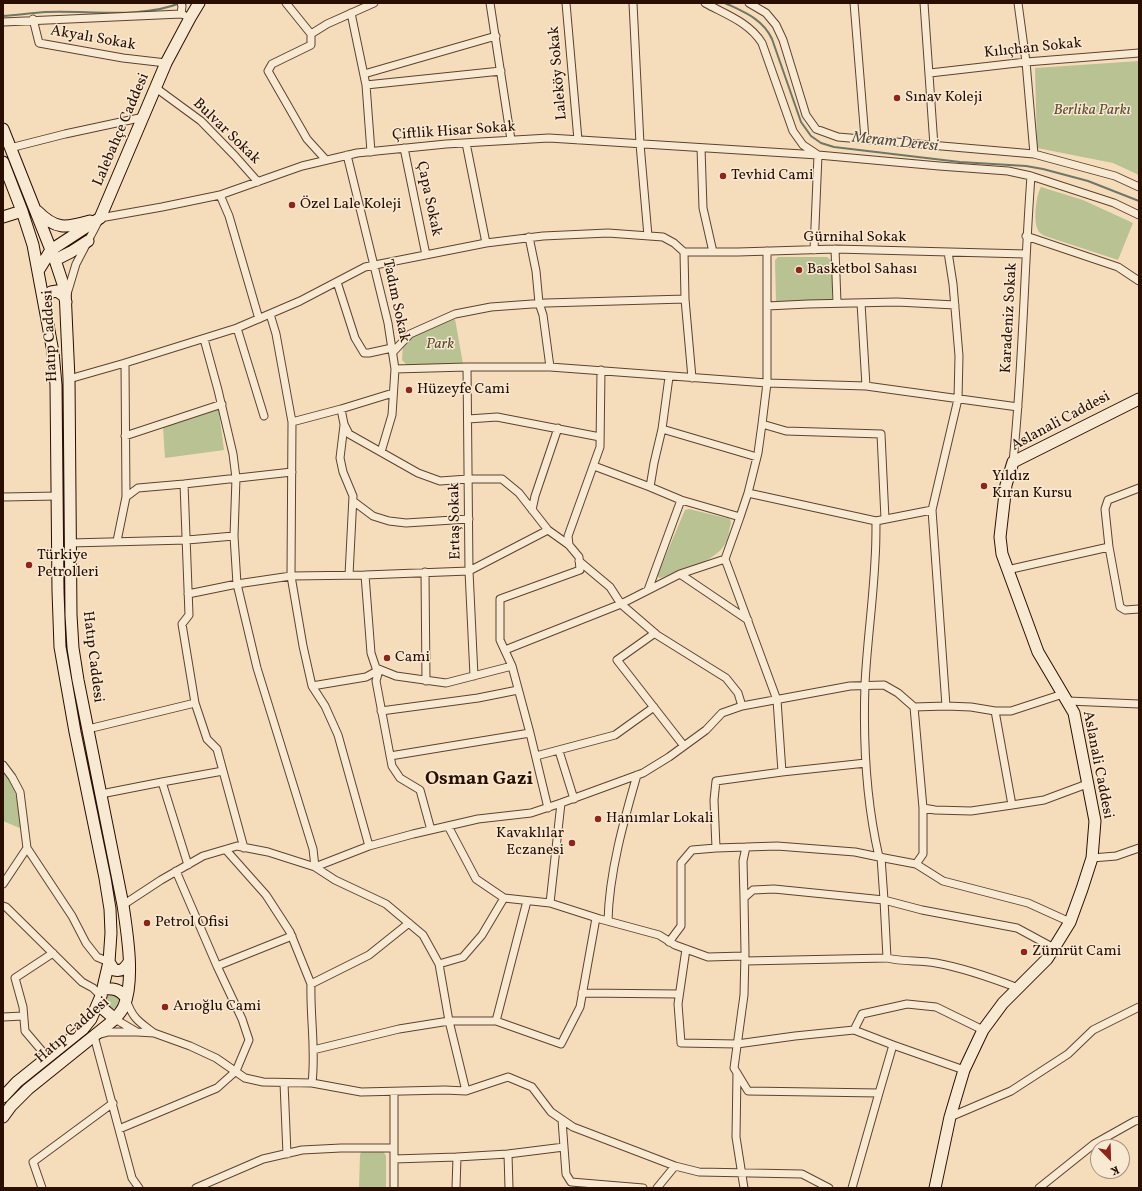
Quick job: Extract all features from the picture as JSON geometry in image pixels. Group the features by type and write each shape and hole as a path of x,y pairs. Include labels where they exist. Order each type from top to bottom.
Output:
{"main road":[{"name":"Lalebahçe Caddesi","path":"100,218 186,16 200,3"},
{"name":"Hatıp Caddesi","path":"3,129 53,255 65,290 69,379 71,615 73,648 123,905 128,934 129,962 129,983 126,998 124,1006 115,1019 28,1088 3,1117"},
{"name":"Hatıp Caddesi","path":"3,162 29,231 53,352 56,385 60,647 110,910 111,933 109,962 101,996 91,1019 83,1030 17,1082 3,1097"},
{"path":"34,209 47,221 58,225 73,226 100,218"},
{"path":"3,217 22,210"},
{"path":"38,271 53,255 100,218"},
{"path":"53,255 71,252 88,241"},
{"path":"45,306 46,297 51,292 57,291 64,296 66,301"},
{"name":"Aslanali Caddesi","path":"935,1188 950,1117 964,1070 983,1030 1003,1003 1047,958 1054,948 1070,922 1092,858 1095,821 1074,713 1066,697 1038,652 1002,554 1000,536 1006,485 1013,462 1139,399"},
{"path":"109,962 114,970 119,971 124,969 129,962"},
{"path":"115,1019 102,1008 101,996 115,989 120,991 126,998"}],"street":[{"path":"286,3 311,34 311,44 272,64 268,71 307,139 326,160"},
{"path":"311,34 327,24 374,3"},
{"path":"490,3 511,140"},
{"name":"Laleköy Sokak","path":"566,3 578,140"},
{"path":"633,3 640,144 648,236"},
{"path":"705,3 748,26 756,33 762,43 793,131 803,145 818,155 814,250"},
{"path":"749,3 766,13 776,25 783,40 806,115 816,129 838,137 1034,154 1115,176 1139,187"},
{"path":"854,3 865,139"},
{"path":"924,3 934,146"},
{"path":"1018,3 1026,62 1034,154"},
{"path":"3,22 186,16 181,4"},
{"path":"351,13 366,85 371,152"},
{"name":"Akyalı Sokak","path":"33,20 39,43 123,58 166,63"},
{"path":"364,74 496,36"},
{"name":"Kılıçhan Sokak","path":"930,73 1026,62 1139,53"},
{"path":"366,85 501,71"},
{"name":"Bulvar Sokak","path":"156,88 200,121 235,156 258,182"},
{"path":"10,148 65,134 144,117"},
{"name":"Çiftlik Hisar Sokak","path":"100,218 162,208 220,195 302,166 347,155 404,148 549,138 818,155 1008,171 1031,176 1114,204 1139,215"},
{"path":"466,143 486,243"},
{"name":"Çapa Sokak","path":"404,148 426,254"},
{"path":"701,148 703,208 713,252"},
{"name":"Tadım Sokak","path":"347,155 375,265 388,323 395,369 392,416 381,452"},
{"name":"Karadeniz Sokak","path":"1013,462 1022,345 1026,236 1031,176"},
{"path":"220,195 229,216 259,319"},
{"path":"66,301 76,264 100,218"},
{"path":"69,379 237,328 300,301 365,267 486,243 544,236 608,233 663,237 674,243 684,252 685,299 692,378"},
{"path":"1026,236 1118,267 1139,281"},
{"path":"529,238 536,271 539,304 543,315 550,367"},
{"path":"834,249 837,303"},
{"name":"Gürnihal Sokak","path":"684,252 834,249 1026,254"},
{"path":"767,251 767,383 762,424 757,457 748,493 725,559 777,700 782,772"},
{"path":"946,706 932,510 958,399 959,356 955,305 948,252"},
{"path":"337,282 355,338 364,353 369,354 392,350 410,334 455,314 491,307 685,299"},
{"path":"767,306 897,302 955,305"},
{"path":"861,303 866,386"},
{"path":"270,314 276,334 292,422 292,576 304,646 312,686 325,706 338,736 369,846"},
{"path":"237,328 264,416"},
{"path":"204,339 222,404 233,454 236,478 234,536 237,584 257,668 313,850 316,867"},
{"path":"117,541 126,498 125,363"},
{"name":"Ertaş Sokak","path":"467,367 469,571 474,676"},
{"path":"395,369 550,367 601,370 669,377 767,383 866,386 1018,407"},
{"path":"568,545 568,536 600,446 601,370"},
{"path":"650,487 662,429 669,377"},
{"path":"292,422 393,393"},
{"path":"125,436 222,404"},
{"path":"341,409 344,424 340,458 343,472 353,496 349,575"},
{"path":"468,419 497,417 600,437"},
{"path":"344,424 350,434 418,473 440,481 502,479 518,493 548,530 568,545 579,557 580,570 500,599 500,640 512,666 548,808"},
{"path":"762,424 786,431 881,434 885,519"},
{"path":"532,510 535,496 558,428"},
{"path":"662,429 757,457"},
{"path":"594,466 681,500 740,517"},
{"path":"126,498 138,488 292,472"},
{"path":"184,484 189,614 182,624 195,703 207,739 217,749 244,848"},
{"path":"1139,488 1108,500 1105,509 1109,547 1120,607 1125,610 1139,609"},
{"path":"748,493 876,521 932,510"},
{"path":"3,497 58,496"},
{"path":"648,590 681,500"},
{"path":"352,501 373,516 389,521 406,523 469,519"},
{"path":"876,521 875,560 865,685 866,763 873,823 880,857 887,958"},
{"path":"188,594 237,584 292,576 469,571 548,530"},
{"path":"70,543 186,540 234,536"},
{"path":"1008,570 1109,547"},
{"path":"504,650 621,604 680,574 725,559"},
{"path":"580,561 610,587 621,604 655,632 726,678 738,693 742,706"},
{"path":"425,572 426,681"},
{"path":"680,574 748,620"},
{"path":"365,575 372,653 376,668 379,670 396,676 446,683 512,666"},
{"path":"655,632 617,660 684,746"},
{"path":"312,686 366,677 379,670"},
{"path":"379,670 376,681 392,766 400,778 420,790 431,830"},
{"path":"316,867 369,846 478,819 531,813 574,799 637,775 669,757 706,730 722,713 742,706 850,686 865,685 884,685 898,693 914,707 971,707 995,711 1011,711 1066,697 1139,704"},
{"path":"381,711 478,698 518,690"},
{"path":"88,729 195,703"},
{"path":"536,756 615,735 654,707"},
{"path":"914,707 923,808 923,854 916,864"},
{"path":"995,711 1012,805"},
{"path":"390,756 530,733"},
{"path":"559,751 574,799"},
{"path":"716,848 714,800 716,781 866,763"},
{"path":"3,765 12,777 20,792 27,848 72,916 86,944 97,957 109,962"},
{"path":"101,794 223,771"},
{"path":"608,921 612,880 626,814 637,775"},
{"path":"162,782 188,864"},
{"path":"923,808 971,812 1044,800 1088,784"},
{"path":"550,903 561,803"},
{"path":"448,826 476,879 504,898 550,903 596,918 659,935 670,942 708,957 745,959 887,958 935,963 991,977 1018,988"},
{"path":"123,905 176,871 203,856 237,846 268,852 316,867 335,880 386,904 423,935 439,964 449,1021 466,1091"},
{"path":"670,942 680,926 681,863 692,850 716,848 778,846 854,852 916,864 943,881 1028,903 1070,922"},
{"path":"746,847 743,861 746,953 744,995 734,1068 748,1091 879,1093"},
{"path":"3,884 27,848"},
{"path":"1092,858 1116,856 1139,848"},
{"path":"226,850 266,895 292,936 311,984 310,1006 314,1068 312,1083"},
{"path":"119,1129 217,1088 236,1071 249,1040 242,1019 176,871"},
{"path":"744,898 753,890 774,889 884,900 922,910 1017,928 1054,948"},
{"path":"439,964 463,957 482,935 504,898"},
{"path":"496,1020 527,900"},
{"path":"3,906 6,907 82,982 93,988 101,996"},
{"path":"313,1050 399,1029 449,1021 496,1020 561,1044 580,1007 596,918"},
{"path":"311,984 369,955 409,923"},
{"path":"218,966 292,936"},
{"path":"686,949 678,1004 681,1043 737,1044 854,1030 964,1070"},
{"path":"48,1058 25,1031 23,1007 15,978 52,953"},
{"path":"582,993 679,994"},
{"path":"126,998 130,1012 154,1033"},
{"path":"854,1030 862,1014 907,1004 936,1008 983,1030"},
{"path":"950,1117 1011,1091 1068,1054 1093,1030 1139,1007"},
{"path":"3,1017 23,1016"},
{"path":"115,1019 137,1032"},
{"path":"139,1188 132,1178 94,1036 108,1032 154,1033 190,1046 216,1058 245,1078 263,1082 312,1083 361,1092 466,1091 508,1077 532,1087 551,1112 573,1127 675,1166 699,1172 802,1174 829,1188"},
{"path":"852,1188 893,1045"},
{"path":"737,1073 736,1137 744,1188"},
{"path":"284,1083 287,1154"},
{"path":"394,1092 394,1188"},
{"path":"42,1188 33,1162 113,1103"},
{"path":"562,1120 566,1174 571,1182 643,1188"},
{"path":"1039,1188 1094,1144 1134,1121 1139,1120"},
{"path":"394,1159 508,1154 564,1147"},
{"path":"196,1188 263,1160 302,1150 394,1148"},
{"path":"508,1154 509,1188"},
{"path":"456,1188 457,1157"},
{"path":"657,1188 675,1166"}],"green space":[{"name":"Berlika Parkı","path":"1139,61 1139,175 1113,163 1037,148 1035,68"},
{"path":"1041,187 1083,200 1133,223 1118,260 1040,233 1036,226 1035,215"},
{"path":"778,257 827,257 832,261 832,299 830,301 776,301 775,260"},
{"name":"Park","path":"455,319 463,364 407,365 402,360 403,344 412,337"},
{"path":"216,409 219,412 224,450 165,458 163,427"},
{"path":"689,509 730,519 731,523 726,542 720,551 696,566 660,578 657,576 685,510"},
{"path":"3,772 8,777 15,791 22,829 3,821"},
{"path":"109,993 115,993 120,998 118,1007 115,1009 109,1009 104,1004 104,998"},
{"path":"364,1150 383,1151 386,1156 386,1188 359,1188 360,1155"}],"waterway":[{"name":"Meram Deresi","path":"3,16 46,12 114,13 149,11 180,3"},
{"name":"Meram Deresi","path":"725,3 752,17 764,26 772,39 801,122 811,136 821,143 834,147 960,162 1026,166 1043,169 1088,181 1139,201"}],"place":[{"name":"Sınav Koleji","path":"897,98"},
{"name":"Tevhid Cami","path":"723,176"},
{"name":"Özel Lale Koleji","path":"292,205"},
{"name":"Basketbol Sahası","path":"799,270"},
{"name":"Hüzeyfe Cami","path":"409,390"},
{"name":"Yıldız Kıran Kursu","path":"984,486"},
{"name":"Türkiye Petrolleri","path":"29,565"},
{"name":"Cami","path":"387,658"},
{"name":"Hanımlar Lokali","path":"598,819"},
{"name":"Kavaklılar Eczanesi","path":"572,843"},
{"name":"Petrol Ofisi","path":"147,923"},
{"name":"Zümrüt Cami","path":"1024,952"},
{"name":"Arıoğlu Cami","path":"165,1007"}],"district":[{"name":"Osman Gazi","path":"479,781"}]}
